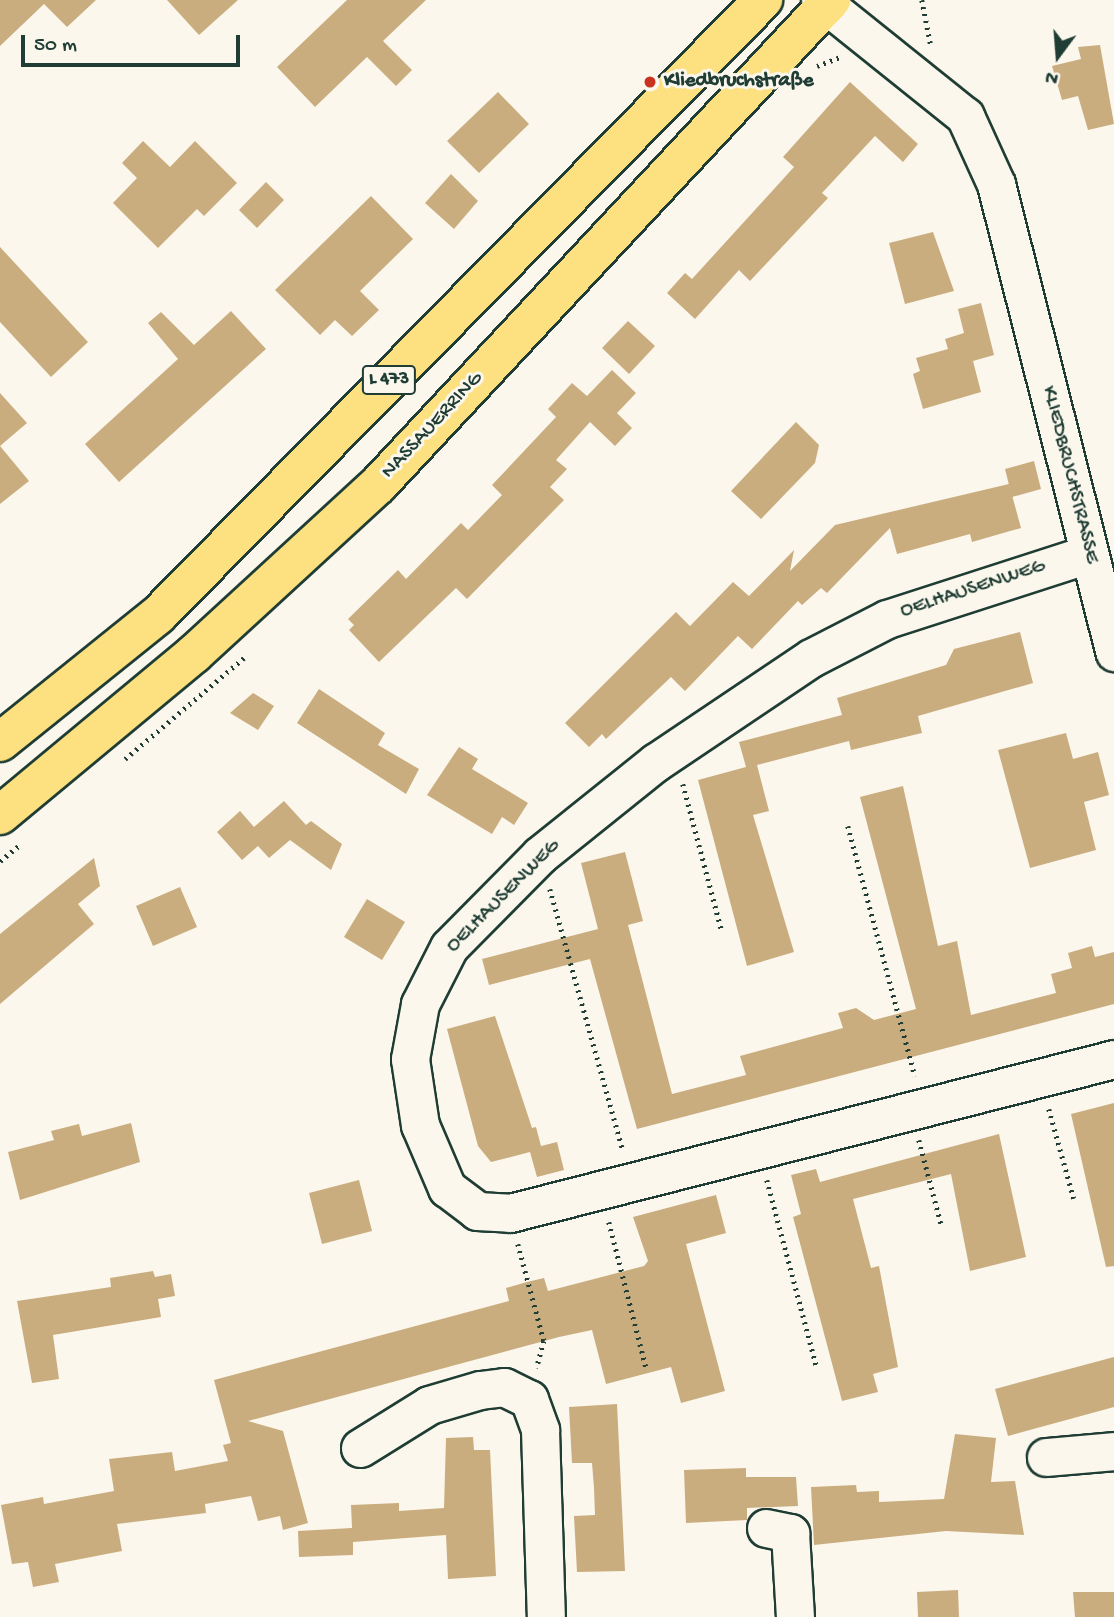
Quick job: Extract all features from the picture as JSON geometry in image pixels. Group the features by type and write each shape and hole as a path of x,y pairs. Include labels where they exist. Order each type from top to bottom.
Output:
{"main road":[{"name":"L 473","path":"0,742 159,615 762,0"},
{"name":"NASSAUERRING","path":"0,815 194,654 377,485 826,1"}],"street":[{"name":"KLIEDBRUCHSTRASSE","path":"826,1 965,116 996,184 1114,652"},
{"name":"OELHAUSENWEG","path":"1088,554 887,619 811,658 674,751 540,855 449,947 420,1004 410,1059 420,1125 447,1188 477,1210 510,1213 1114,1059"},
{"path":"360,1448 429,1405 480,1390 504,1387 529,1399 540,1430 546,1617"},
{"path":"1046,1457 1114,1451"},
{"path":"766,1528 790,1533 795,1617"}],"path":[{"path":"674,751 722,932"},
{"path":"848,826 917,1109 942,1227"},
{"path":"540,855 616,1185 646,1367"},
{"path":"1041,1077 1074,1199"},
{"path":"759,1149 817,1368"},
{"path":"510,1213 544,1342 529,1399"}],"building":[{"path":"0,0 96,0 67,27 44,4 0,46"},
{"path":"167,0 238,0 199,35"},
{"path":"347,0 426,0 383,41 412,70 396,86 367,57 315,107 277,67"},
{"path":"1100,45 1114,124 1088,130 1078,96 1062,100 1052,66 1081,59 1078,47"},
{"path":"850,82 918,144 903,162 875,136 822,193 828,198 750,281 739,270 695,319 667,293 685,273 692,279 794,167 783,157"},
{"path":"498,92 529,124 479,173 447,141"},
{"path":"143,141 170,167 195,141 237,183 204,216 197,209 158,248 113,203 137,178 122,163"},
{"path":"451,174 478,201 454,229 425,203"},
{"path":"266,182 284,200 257,228 239,210"},
{"path":"371,196 413,239 360,291 379,310 352,336 335,320 320,335 275,290"},
{"path":"933,232 954,291 905,304 889,243"},
{"path":"0,247 88,342 51,377 0,322"},
{"path":"981,303 994,355 973,361 981,392 923,409 913,374 920,371 916,358 948,349 945,339 964,333 958,309"},
{"path":"231,311 266,349 119,482 85,444 178,359 148,323 161,312 194,345"},
{"path":"628,321 655,346 629,374 602,348"},
{"path":"612,370 636,393 617,413 632,428 615,446 590,422 556,460 567,469 550,487 564,500 467,599 456,588 379,662 349,630 354,625 348,619 398,570 406,579 461,523 468,530 502,495 492,485 556,417 548,409 572,383 587,396"},
{"path":"0,393 27,423 0,446"},
{"path":"796,422 819,445 815,463 761,519 731,491"},
{"path":"0,446 29,481 0,504"},
{"path":"1034,461 1041,489 1012,497 1005,469"},
{"path":"1009,484 1021,528 972,542 970,534 897,554 890,528 827,593 821,588 802,605 798,601 752,649 738,636 685,691 671,677 606,739 602,734 589,747 565,723 676,612 690,626 733,582 749,596 794,550 790,571 835,525"},
{"path":"1020,632 1033,683 918,716 922,733 851,750 849,741 757,765 769,811 753,815 794,952 747,966 698,780 746,767 739,742 842,715 837,698 946,665 954,649"},
{"path":"319,689 385,733 378,745 419,769 406,794 297,723"},
{"path":"253,693 274,706 258,730 230,713"},
{"path":"1066,733 1073,759 1098,752 1109,795 1084,802 1096,850 1030,868 998,750"},
{"path":"459,747 478,759 472,769 528,803 514,825 502,817 492,834 427,795"},
{"path":"903,786 938,946 957,941 971,1015 1056,993 1051,974 1072,968 1068,953 1092,946 1095,957 1114,952 1114,1004 637,1129 590,959 489,985 482,959 598,929 581,863 625,852 643,921 628,925 672,1094 746,1075 740,1056 843,1028 838,1013 856,1008 874,1020 916,1009 860,797"},
{"path":"284,801 306,825 311,821 342,844 331,870 290,840 269,858 258,846 242,860 217,832 240,811 254,827"},
{"path":"94,858 100,886 78,904 94,924 0,1004 0,934"},
{"path":"180,887 197,927 153,946 136,906"},
{"path":"367,899 405,922 382,960 344,937"},
{"path":"495,1016 532,1128 536,1127 541,1146 557,1142 564,1170 537,1177 530,1152 491,1162 478,1146 447,1029"},
{"path":"1114,1103 1114,1266 1106,1267 1071,1114"},
{"path":"131,1123 140,1162 20,1200 8,1152 54,1140 51,1131 79,1124 82,1136"},
{"path":"999,1134 1026,1257 970,1271 951,1174 853,1199 871,1268 879,1266 898,1367 873,1374 878,1392 842,1401 793,1217 801,1214 791,1175 816,1169 820,1182"},
{"path":"359,1180 372,1231 322,1244 309,1193"},
{"path":"716,1195 726,1233 686,1244 725,1391 681,1403 671,1367 606,1384 592,1330 559,1337 248,1421 283,1431 308,1523 283,1530 280,1516 258,1521 251,1496 205,1504 206,1513 117,1524 122,1551 55,1564 59,1582 33,1587 28,1562 12,1564 1,1505 43,1497 44,1504 114,1491 109,1459 172,1452 175,1471 228,1461 223,1445 231,1443 214,1380 509,1301 506,1288 527,1282 544,1278 548,1291 644,1266 648,1261 633,1217"},
{"path":"153,1271 155,1277 171,1274 175,1296 158,1299 161,1317 53,1335 59,1379 32,1383 17,1301 111,1287 110,1278"},
{"path":"1114,1357 1114,1407 1008,1436 995,1389"},
{"path":"617,1404 625,1571 577,1572 574,1516 595,1515 594,1488 592,1463 572,1463 569,1407"},
{"path":"955,1434 996,1438 991,1482 1015,1481 1024,1535 946,1531 814,1545 811,1487 856,1485 857,1492 879,1491 879,1502 944,1499"},
{"path":"473,1437 474,1450 490,1450 496,1576 448,1579 446,1535 353,1542 353,1555 299,1557 298,1531 352,1528 351,1505 399,1503 399,1511 444,1508 446,1438"},
{"path":"746,1468 746,1477 796,1477 798,1506 747,1508 747,1520 686,1523 684,1470"},
{"path":"958,1590 959,1617 918,1617 917,1592"},
{"path":"1073,1592 1114,1592 1114,1617 1075,1617"}],"place":[{"name":"Kliedbruchstraße","path":"650,82"}]}
